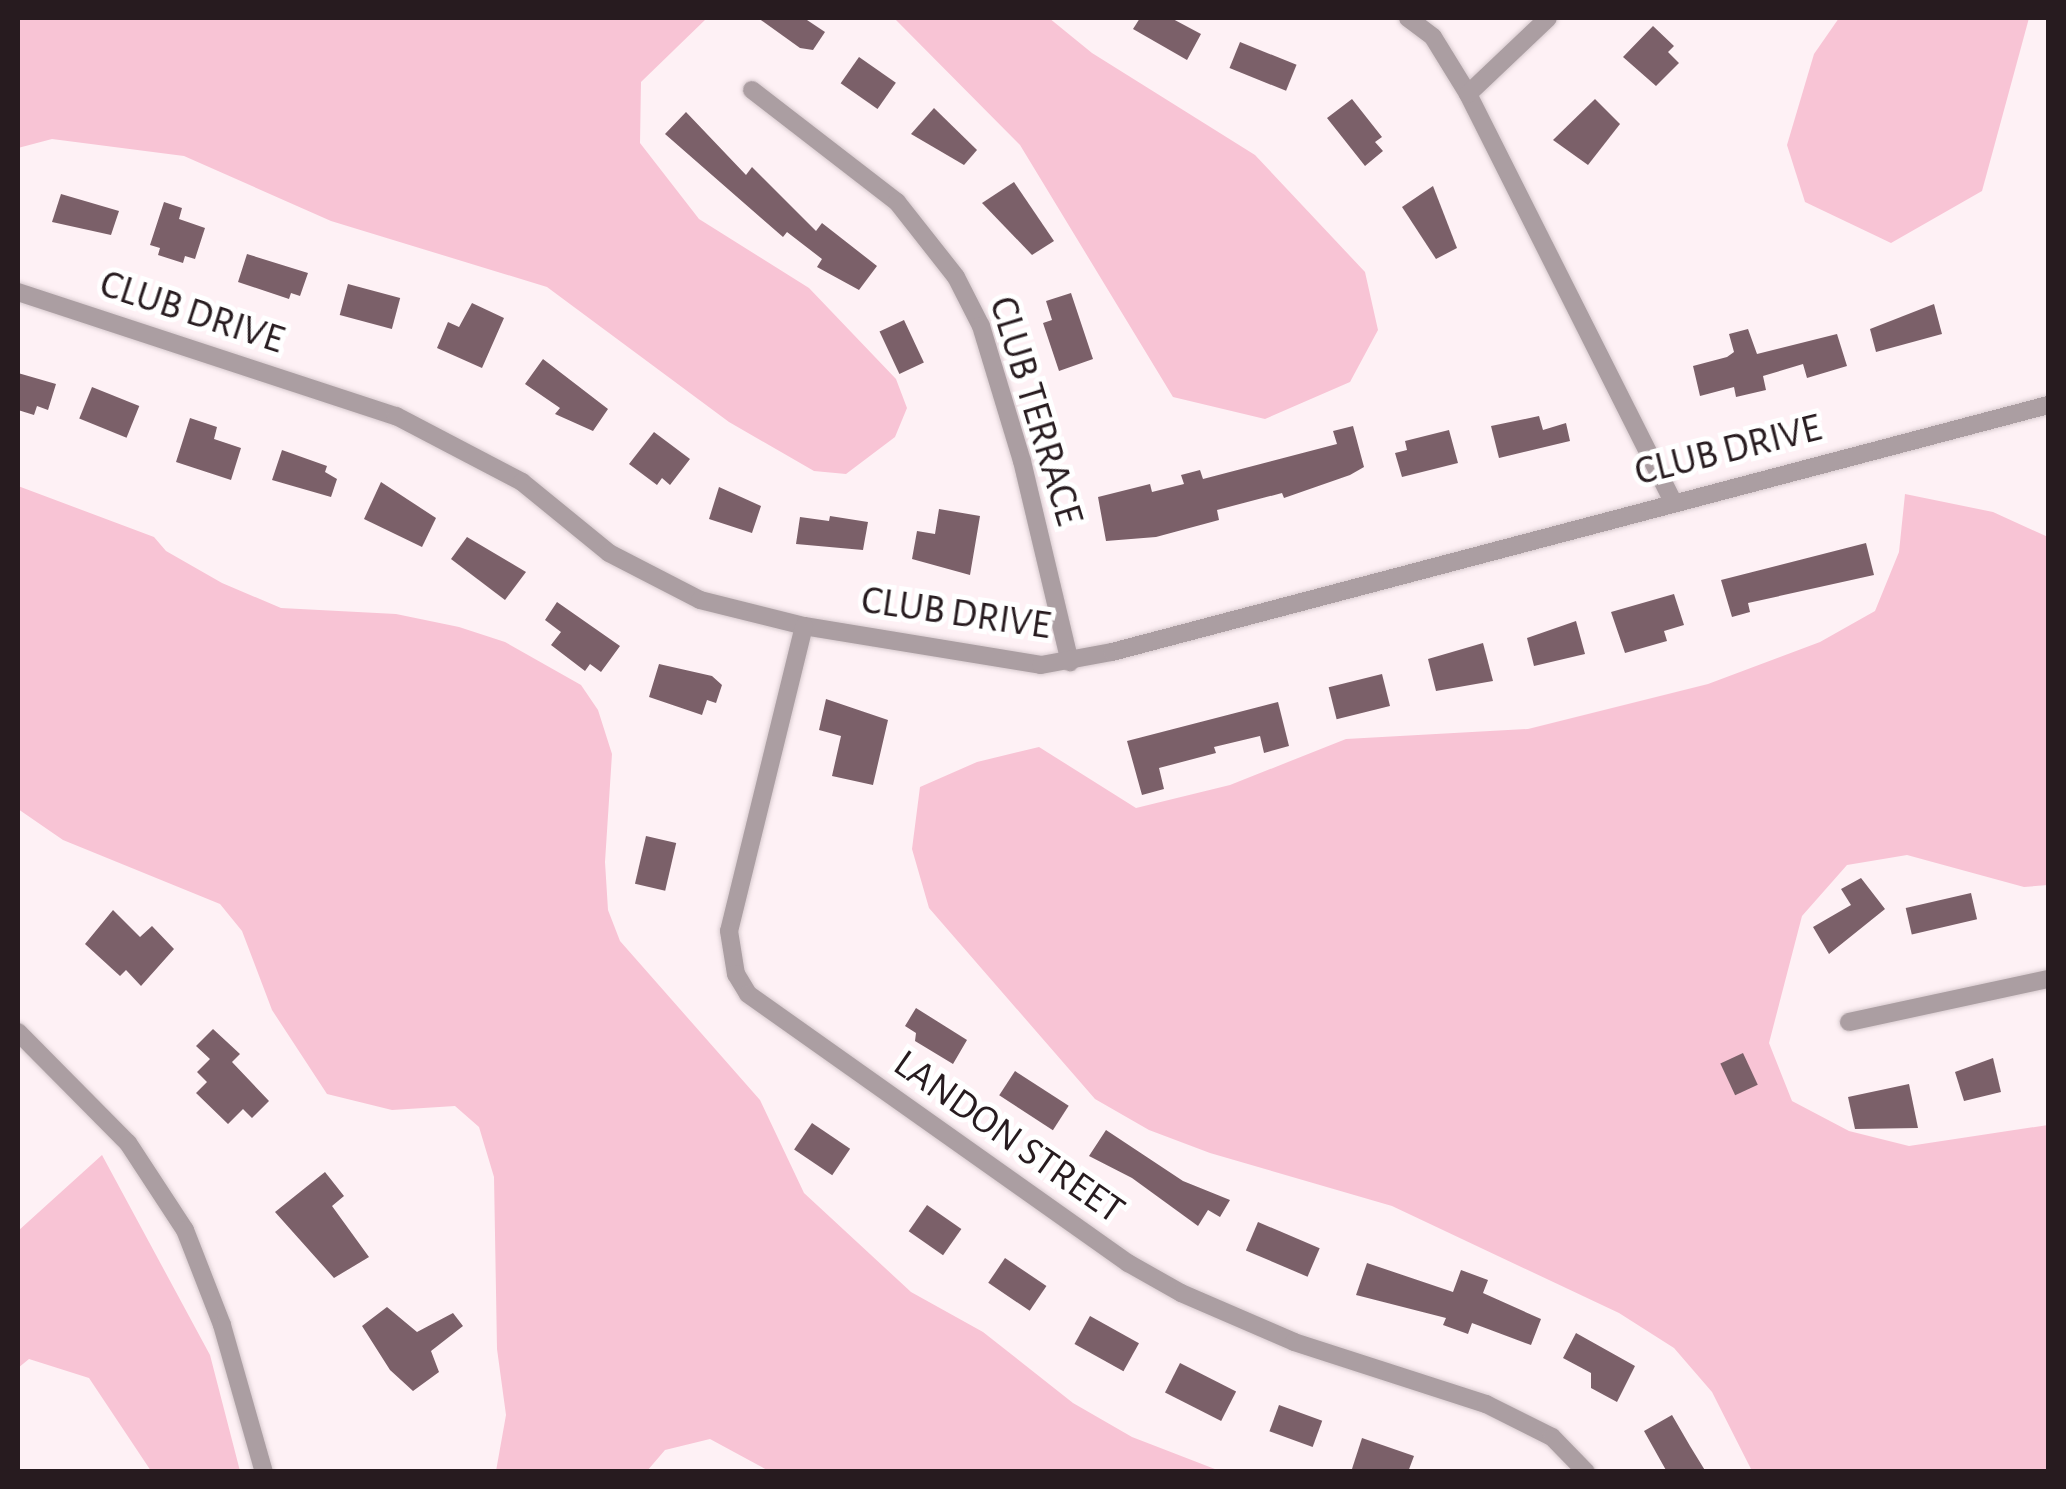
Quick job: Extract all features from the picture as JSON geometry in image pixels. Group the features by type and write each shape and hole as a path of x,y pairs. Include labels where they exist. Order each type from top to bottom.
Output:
{"street":[{"path":"1408,18 1434,37 1468,94 1672,500"},
{"path":"1468,94 1548,18"},
{"name":"CLUB TERRACE","path":"752,90 897,202 956,276 981,326 1022,461 1070,662"},
{"name":"CLUB DRIVE","path":"18,292 396,416 522,482 654,581 700,600 804,626 1012,662 1070,662 1672,500 2048,405"},
{"name":"LANDON STREET","path":"804,626 729,931 736,974 748,994 1155,1278 1294,1342 1486,1404 1552,1437 1586,1472"},
{"path":"1849,1022 2048,980"},
{"path":"18,1032 128,1143 185,1230 222,1325 264,1472"}],"shaded area":[{"path":"18,18 707,18 641,82 640,143 699,219 809,288 896,379 907,408 895,437 846,474 814,471 729,422 547,287 331,221 184,156 52,139 18,148"},
{"path":"894,18 1049,18 1092,53 1255,155 1365,272 1378,330 1350,382 1265,419 1173,397 1020,145"},
{"path":"1839,18 2029,18 1982,191 1891,243 1805,202 1787,145 1814,54"},
{"path":"18,486 154,537 166,551 222,583 281,608 396,614 459,627 505,642 581,685 598,710 612,754 605,862 608,910 620,941 760,1100 804,1193 911,1292 983,1332 1073,1403 1132,1437 1220,1471 769,1471 710,1439 665,1450 647,1471 496,1471 506,1415 497,1349 494,1177 479,1127 455,1106 392,1110 327,1094 272,1010 242,931 220,904 63,840 18,809"},
{"path":"1905,494 1993,512 2048,537 2048,885 2024,887 1907,855 1847,865 1802,916 1769,1043 1792,1101 1849,1131 1909,1146 2048,1125 2048,1471 1752,1471 1712,1392 1674,1348 1619,1313 1392,1206 1210,1153 1149,1130 1095,1099 929,908 912,849 920,787 977,762 1039,747 1136,808 1230,785 1346,739 1528,729 1708,684 1820,642 1875,611 1899,552"},
{"path":"102,1155 210,1355 240,1471 151,1471 89,1378 29,1359 18,1368 18,1231"}],"building":[{"path":"758,18 804,18 825,32 813,50 800,48"},
{"path":"1140,18 1171,18 1201,34 1187,60 1133,29"},
{"path":"1653,26 1674,46 1668,52 1679,63 1656,86 1623,57"},
{"path":"1240,42 1297,65 1286,91 1230,68"},
{"path":"859,57 896,83 878,109 841,83"},
{"path":"1352,99 1382,137 1375,142 1383,151 1365,166 1327,118"},
{"path":"1595,99 1620,124 1588,165 1553,140"},
{"path":"934,108 977,150 964,165 911,134"},
{"path":"686,112 746,175 752,167 816,231 822,223 877,266 859,290 817,267 822,259 787,232 783,237 665,134"},
{"path":"1014,182 1054,241 1032,255 982,203"},
{"path":"1433,186 1457,248 1436,259 1402,207"},
{"path":"61,194 119,211 111,235 52,222"},
{"path":"164,202 182,208 179,219 205,228 195,259 185,256 183,263 158,255 160,248 150,245"},
{"path":"247,254 308,273 300,296 291,293 289,299 238,282"},
{"path":"348,284 400,298 392,329 340,315"},
{"path":"1071,293 1093,359 1059,371 1043,323 1052,320 1046,301"},
{"path":"472,303 504,318 482,368 437,348 448,322 459,327"},
{"path":"1934,304 1942,334 1876,352 1870,329"},
{"path":"904,320 924,363 899,374 880,331"},
{"path":"1748,329 1757,354 1837,334 1847,366 1807,378 1803,364 1763,376 1766,390 1736,397 1734,387 1700,396 1693,366 1727,357 1734,352 1729,334"},
{"path":"543,359 608,409 593,431 555,414 560,408 525,384"},
{"path":"18,373 56,384 48,410 37,406 34,415 18,410"},
{"path":"92,387 139,406 127,438 79,419"},
{"path":"1539,416 1543,430 1566,423 1570,441 1499,458 1491,426"},
{"path":"190,418 217,427 214,439 241,448 231,480 176,462"},
{"path":"1353,426 1364,467 1350,475 1284,498 1282,493 1217,510 1219,520 1156,537 1106,541 1098,497 1150,484 1152,492 1184,484 1181,475 1200,470 1203,479 1337,444 1333,431"},
{"path":"1449,430 1458,463 1402,477 1395,453 1407,450 1405,441"},
{"path":"654,432 690,459 670,485 662,478 657,485 629,464"},
{"path":"282,450 327,466 325,472 337,479 331,497 272,480"},
{"path":"381,482 436,518 422,547 364,519"},
{"path":"719,487 761,506 752,533 709,519"},
{"path":"939,509 980,516 970,575 912,559 917,531 935,534"},
{"path":"830,516 868,522 863,550 796,544 800,517 829,521"},
{"path":"467,537 526,572 505,600 451,559"},
{"path":"1866,543 1874,575 1748,603 1750,612 1732,617 1721,580"},
{"path":"1674,594 1684,625 1664,631 1667,641 1625,653 1611,612"},
{"path":"557,602 620,646 601,672 590,664 585,671 551,645 561,632 545,620"},
{"path":"1576,621 1585,654 1534,666 1527,638"},
{"path":"1483,643 1493,681 1436,691 1428,659"},
{"path":"659,664 712,676 722,685 716,703 707,700 702,715 649,697"},
{"path":"1382,674 1390,706 1337,719 1329,687"},
{"path":"826,699 888,720 873,785 832,776 841,736 819,730"},
{"path":"1278,702 1289,746 1264,753 1260,736 1214,747 1216,753 1159,768 1164,789 1142,795 1127,741"},
{"path":"646,836 676,843 665,891 635,884"},
{"path":"1861,878 1885,909 1829,954 1813,927 1851,905 1841,889"},
{"path":"1971,893 1977,919 1912,934 1906,908"},
{"path":"113,910 140,937 152,926 174,949 141,986 126,970 120,976 85,944"},
{"path":"916,1008 967,1040 953,1064 915,1041 916,1033 905,1026"},
{"path":"213,1029 240,1054 232,1062 269,1101 252,1118 243,1109 228,1124 196,1093 207,1082 197,1072 210,1059 196,1046"},
{"path":"1743,1053 1758,1085 1735,1095 1720,1064"},
{"path":"1993,1058 2001,1092 1964,1101 1955,1072"},
{"path":"1015,1071 1069,1106 1053,1130 999,1095"},
{"path":"1909,1084 1918,1128 1855,1129 1848,1097"},
{"path":"812,1123 850,1149 832,1175 794,1150"},
{"path":"1106,1130 1183,1181 1230,1200 1220,1217 1208,1210 1198,1226 1132,1178 1089,1156"},
{"path":"325,1172 344,1196 332,1206 369,1257 334,1278 275,1212"},
{"path":"927,1205 961,1229 943,1255 909,1231"},
{"path":"1258,1222 1320,1248 1308,1277 1246,1251"},
{"path":"1005,1258 1046,1286 1030,1311 988,1283"},
{"path":"1367,1263 1453,1292 1461,1270 1488,1280 1483,1293 1541,1319 1531,1345 1472,1323 1468,1334 1443,1325 1446,1318 1356,1295"},
{"path":"387,1307 417,1332 453,1313 463,1326 431,1351 439,1372 413,1391 390,1370 362,1326"},
{"path":"1090,1316 1139,1343 1123,1371 1074,1344"},
{"path":"1576,1333 1635,1366 1617,1402 1591,1388 1591,1373 1563,1358"},
{"path":"1180,1363 1236,1392 1221,1421 1165,1392"},
{"path":"1279,1405 1322,1421 1313,1447 1269,1431"},
{"path":"1672,1415 1706,1472 1667,1472 1644,1431"},
{"path":"1362,1438 1414,1456 1408,1472 1351,1472"}]}
